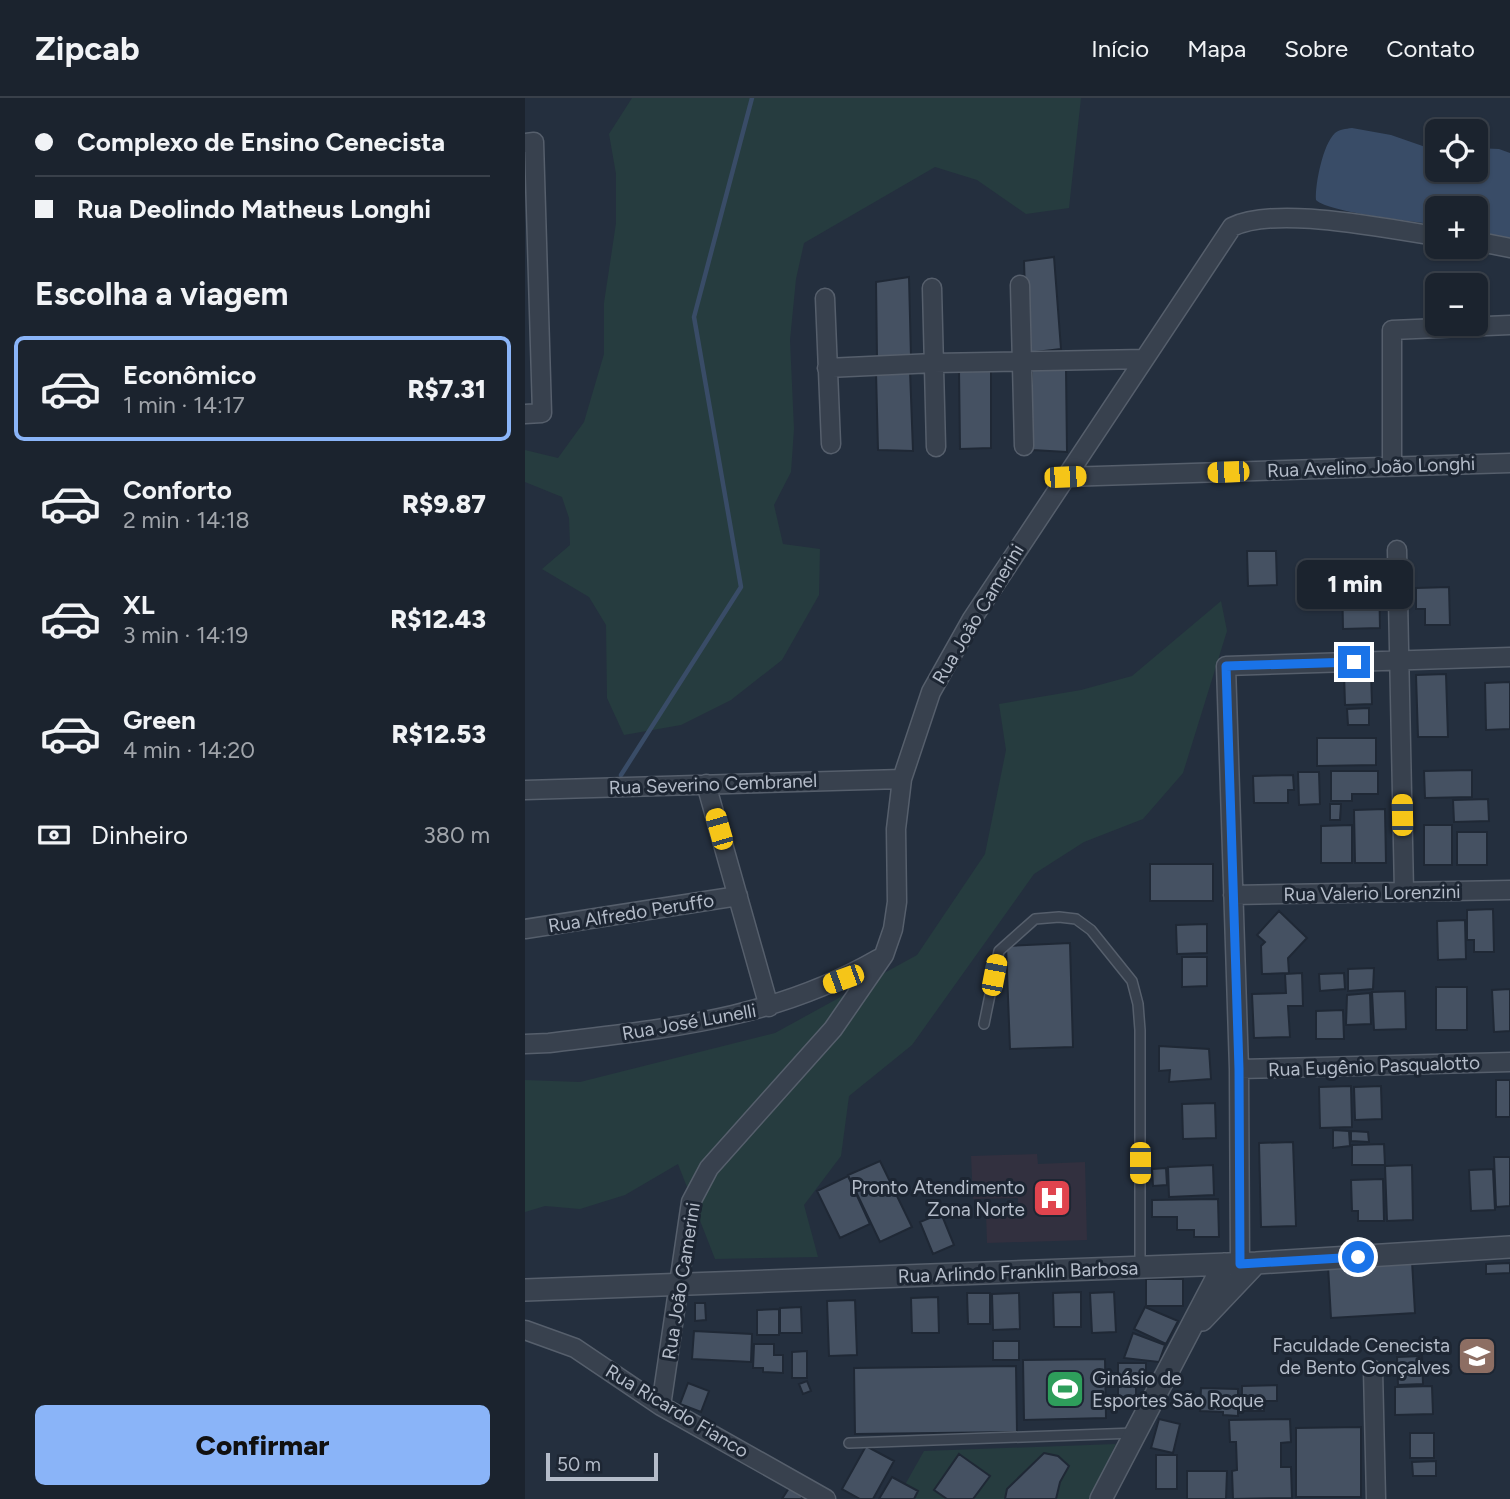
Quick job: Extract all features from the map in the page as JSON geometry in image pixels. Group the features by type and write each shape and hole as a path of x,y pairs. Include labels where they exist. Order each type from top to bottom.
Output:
{"street":[{"path":"525,414 542,413 530,142"},
{"name":"Rua João Camerini","path":"660,1406 691,1202 709,1168 833,1029 884,956 893,929 897,902 896,829 902,779 931,692 972,619 1232,227 1244,221 1264,218 1310,219 1425,234"},
{"path":"1488,244 1510,248"},
{"path":"1020,285 1024,446"},
{"path":"932,288 936,447"},
{"path":"825,298 831,444"},
{"path":"1392,466 1392,330 1510,325"},
{"path":"827,368 1143,359"},
{"name":"Rua Avelino João Longhi","path":"1065,477 1510,463"},
{"path":"1397,550 1404,892"},
{"path":"1190,1331 1240,1264 1239,1069 1226,666 1510,657"},
{"name":"Rua Severino Cembranel","path":"525,790 902,779"},
{"path":"706,784 769,1007"},
{"name":"Rua Valerio Lorenzini","path":"1233,895 1510,890"},
{"name":"Rua Alfredo Peruffo","path":"525,929 738,896"},
{"name":"Rua José Lunelli","path":"525,1044 549,1044 697,1024 769,1007 843,979 884,956"},
{"name":"Rua Eugênio Pasqualotto","path":"1239,1069 1510,1062"},
{"name":"Rua Arlindo Franklin Barbosa","path":"525,1290 1240,1264 1510,1247"},
{"path":"1101,1499 1190,1331 1240,1264"},
{"name":"Rua Ricardo Fianco","path":"525,1329 575,1348 660,1406 826,1499"},
{"path":"1373,1370 1376,1499"}],"lane":[{"path":"984,1024 999,951 1035,919 1076,919 1091,930 1132,981 1138,1004 1140,1030 1140,1268"},
{"path":"849,1443 1137,1433"}],"shaded area":[{"name":"Pronto Atendimento Zona Norte","path":"1037,1154 1038,1164 1085,1162 1087,1240 987,1243 986,1213 1018,1212 1018,1198 973,1199 971,1156"}],"green space":[{"path":"632,98 1081,98 1069,208 1026,214 977,180 935,167 804,243 796,279 790,340 794,429 791,472 774,505 783,544 820,549 819,595 782,660 731,700 681,725 624,735 607,698 606,625 589,597 542,569 570,545 569,518 562,497 525,482 525,450 558,458 584,422 604,354 604,303 616,223 616,174 609,134"},
{"path":"1221,601 1227,631 1183,773 1143,819 1084,842 1034,874 912,1045 849,1096 841,1156 804,1205 818,1257 715,1259 678,1164 625,1195 580,1209 545,1206 525,1212 525,1080 580,1082 775,1033 917,955 985,854 1006,750 999,704 1081,690 1132,676"},
{"path":"1116,1444 1089,1499 897,1499 924,1451"}],"water":[{"path":"1352,128 1391,135 1425,147 1425,182 1488,182 1488,149 1510,153 1510,240 1488,234 1488,196 1425,196 1425,223 1354,213 1324,205 1316,200 1323,155 1331,138 1341,130"}],"building":[{"path":"1054,257 1061,349 1027,353 1024,261"},
{"path":"909,277 911,357 877,358 876,282"},
{"path":"1032,367 1066,369 1067,452 1032,450"},
{"path":"991,368 991,448 960,449 959,370"},
{"path":"910,370 913,451 878,450 876,372"},
{"path":"1247,551 1276,551 1277,585 1248,586"},
{"path":"1342,577 1379,577 1380,628 1343,629"},
{"path":"1449,587 1450,625 1425,625 1425,609 1416,609 1416,588"},
{"path":"1344,673 1371,673 1372,704 1345,705"},
{"path":"1446,674 1448,737 1418,737 1416,675"},
{"path":"1510,682 1510,729 1486,730 1485,683"},
{"path":"1369,708 1369,725 1348,725 1347,709"},
{"path":"1317,738 1376,738 1376,765 1317,766"},
{"path":"1472,770 1472,797 1425,798 1424,771"},
{"path":"1331,771 1378,771 1378,794 1352,794 1352,801 1331,801"},
{"path":"1298,772 1319,772 1320,804 1299,805"},
{"path":"1293,775 1294,790 1288,790 1288,803 1254,803 1253,776"},
{"path":"1488,799 1489,821 1454,822 1453,800"},
{"path":"1330,804 1341,804 1340,820 1330,820"},
{"path":"1385,809 1386,863 1355,863 1354,810"},
{"path":"1352,825 1352,863 1321,863 1321,826"},
{"path":"1424,825 1452,825 1452,865 1424,865"},
{"path":"1457,832 1487,832 1487,865 1457,865"},
{"path":"1150,864 1213,864 1213,901 1150,901"},
{"path":"1493,909 1494,952 1474,952 1474,940 1467,940 1467,910"},
{"path":"1279,911 1307,938 1288,958 1289,973 1262,974 1261,946 1265,942 1257,935"},
{"path":"1465,920 1466,959 1438,960 1437,921"},
{"path":"1207,924 1207,953 1177,954 1176,925"},
{"path":"1070,943 1073,1047 1010,1049 1006,946"},
{"path":"1182,957 1207,957 1207,986 1182,987"},
{"path":"1374,968 1373,989 1348,991 1348,969"},
{"path":"1302,973 1303,1006 1288,1006 1290,1037 1254,1038 1252,994 1286,993 1285,974"},
{"path":"1344,973 1345,989 1320,991 1319,974"},
{"path":"1436,987 1467,987 1467,1030 1436,1030"},
{"path":"1510,989 1510,1031 1494,1032 1492,990"},
{"path":"1405,991 1406,1029 1374,1030 1372,992"},
{"path":"1370,993 1371,1024 1346,1025 1347,995"},
{"path":"1343,1010 1344,1039 1316,1039 1316,1011"},
{"path":"1159,1046 1209,1049 1211,1079 1169,1082 1170,1070 1159,1071"},
{"path":"1496,1080 1510,1080 1510,1117 1496,1117"},
{"path":"1351,1086 1352,1127 1320,1128 1319,1087"},
{"path":"1381,1086 1382,1119 1355,1120 1354,1087"},
{"path":"1215,1103 1216,1138 1183,1139 1182,1104"},
{"path":"1333,1130 1349,1131 1350,1146 1333,1148"},
{"path":"1351,1131 1368,1132 1369,1142 1351,1141"},
{"path":"1293,1142 1296,1226 1261,1227 1259,1143"},
{"path":"1384,1144 1385,1165 1352,1165 1352,1145"},
{"path":"1494,1157 1510,1157 1510,1206 1496,1207"},
{"path":"880,1161 912,1227 880,1242 848,1175"},
{"path":"1213,1165 1214,1195 1169,1197 1168,1167"},
{"path":"1412,1165 1413,1220 1387,1221 1385,1166"},
{"path":"1166,1168 1167,1185 1153,1186 1152,1169"},
{"path":"1493,1169 1495,1210 1471,1211 1469,1170"},
{"path":"848,1176 870,1224 840,1238 817,1191"},
{"path":"1383,1179 1384,1221 1358,1221 1358,1211 1352,1211 1351,1180"},
{"path":"1218,1199 1219,1237 1194,1237 1194,1230 1177,1230 1177,1217 1152,1217 1152,1200"},
{"path":"941,1213 954,1245 933,1254 920,1222"},
{"path":"1412,1261 1415,1313 1331,1318 1328,1266"},
{"path":"1510,1263 1510,1273 1486,1274 1486,1264"},
{"path":"1146,1279 1183,1279 1183,1306 1146,1306"},
{"path":"1081,1292 1081,1327 1054,1327 1053,1293"},
{"path":"1114,1292 1116,1332 1092,1333 1090,1293"},
{"path":"967,1293 990,1293 990,1324 968,1324"},
{"path":"1019,1293 1020,1329 993,1330 992,1294"},
{"path":"938,1297 939,1333 912,1333 911,1298"},
{"path":"855,1300 857,1355 829,1356 827,1301"},
{"path":"695,1303 705,1303 706,1320 695,1321"},
{"path":"801,1307 802,1333 780,1333 780,1308"},
{"path":"1145,1307 1178,1321 1166,1344 1134,1329"},
{"path":"779,1309 779,1335 757,1335 757,1310"},
{"path":"694,1331 752,1334 751,1362 692,1359"},
{"path":"1133,1333 1165,1345 1159,1362 1124,1358"},
{"path":"993,1341 1019,1341 1019,1360 993,1360"},
{"path":"754,1344 774,1344 774,1355 783,1355 783,1373 763,1372 763,1368 753,1368"},
{"path":"807,1351 807,1378 792,1378 792,1352"},
{"path":"1422,1356 1423,1384 1398,1385 1397,1357"},
{"name":"Ginásio de Esportes São Roque","path":"1105,1359 1106,1418 1024,1420 1023,1360"},
{"path":"1118,1363 1146,1363 1146,1384 1136,1384 1136,1409 1118,1408"},
{"path":"1016,1366 1017,1432 855,1434 854,1368"},
{"path":"807,1381 811,1391 803,1394 799,1384"},
{"path":"688,1383 709,1391 701,1412 680,1404"},
{"path":"1277,1385 1277,1401 1264,1401 1264,1411 1242,1411 1242,1386"},
{"path":"1432,1386 1433,1414 1395,1415 1395,1387"},
{"path":"1201,1388 1238,1389 1238,1416 1200,1411"},
{"path":"1159,1419 1180,1424 1173,1453 1151,1448"},
{"path":"1290,1419 1291,1442 1281,1443 1281,1467 1291,1467 1292,1498 1233,1499 1232,1471 1237,1470 1236,1442 1230,1442 1229,1420"},
{"path":"1361,1427 1361,1497 1296,1497 1296,1428"},
{"path":"1410,1433 1434,1433 1434,1458 1410,1458"},
{"path":"866,1446 894,1461 873,1499 860,1499 842,1489"},
{"path":"1044,1453 1058,1456 1069,1466 1060,1482 1056,1499 1005,1499 1007,1489"},
{"path":"959,1454 990,1476 973,1499 947,1499 934,1490"},
{"path":"1156,1455 1177,1455 1177,1489 1156,1489"},
{"path":"1436,1461 1436,1476 1413,1476 1412,1462"},
{"path":"1187,1471 1227,1471 1226,1499 1187,1499"},
{"path":"892,1477 918,1491 914,1499 879,1499"},
{"path":"789,1488 803,1496 801,1499 782,1499"}],"waterway":[{"path":"621,775 741,587 694,317 752,98"}],"place":[{"name":"Pronto Atendimento Zona Norte","path":"1052,1198"},
{"name":"Faculdade Cenecista de Bento Gonçalves","path":"1477,1356"},
{"name":"Ginásio de Esportes São Roque","path":"1065,1389"}],"route":[{"path":"1354,662 1226,666 1239,1069 1240,1264 1358,1257"}]}
